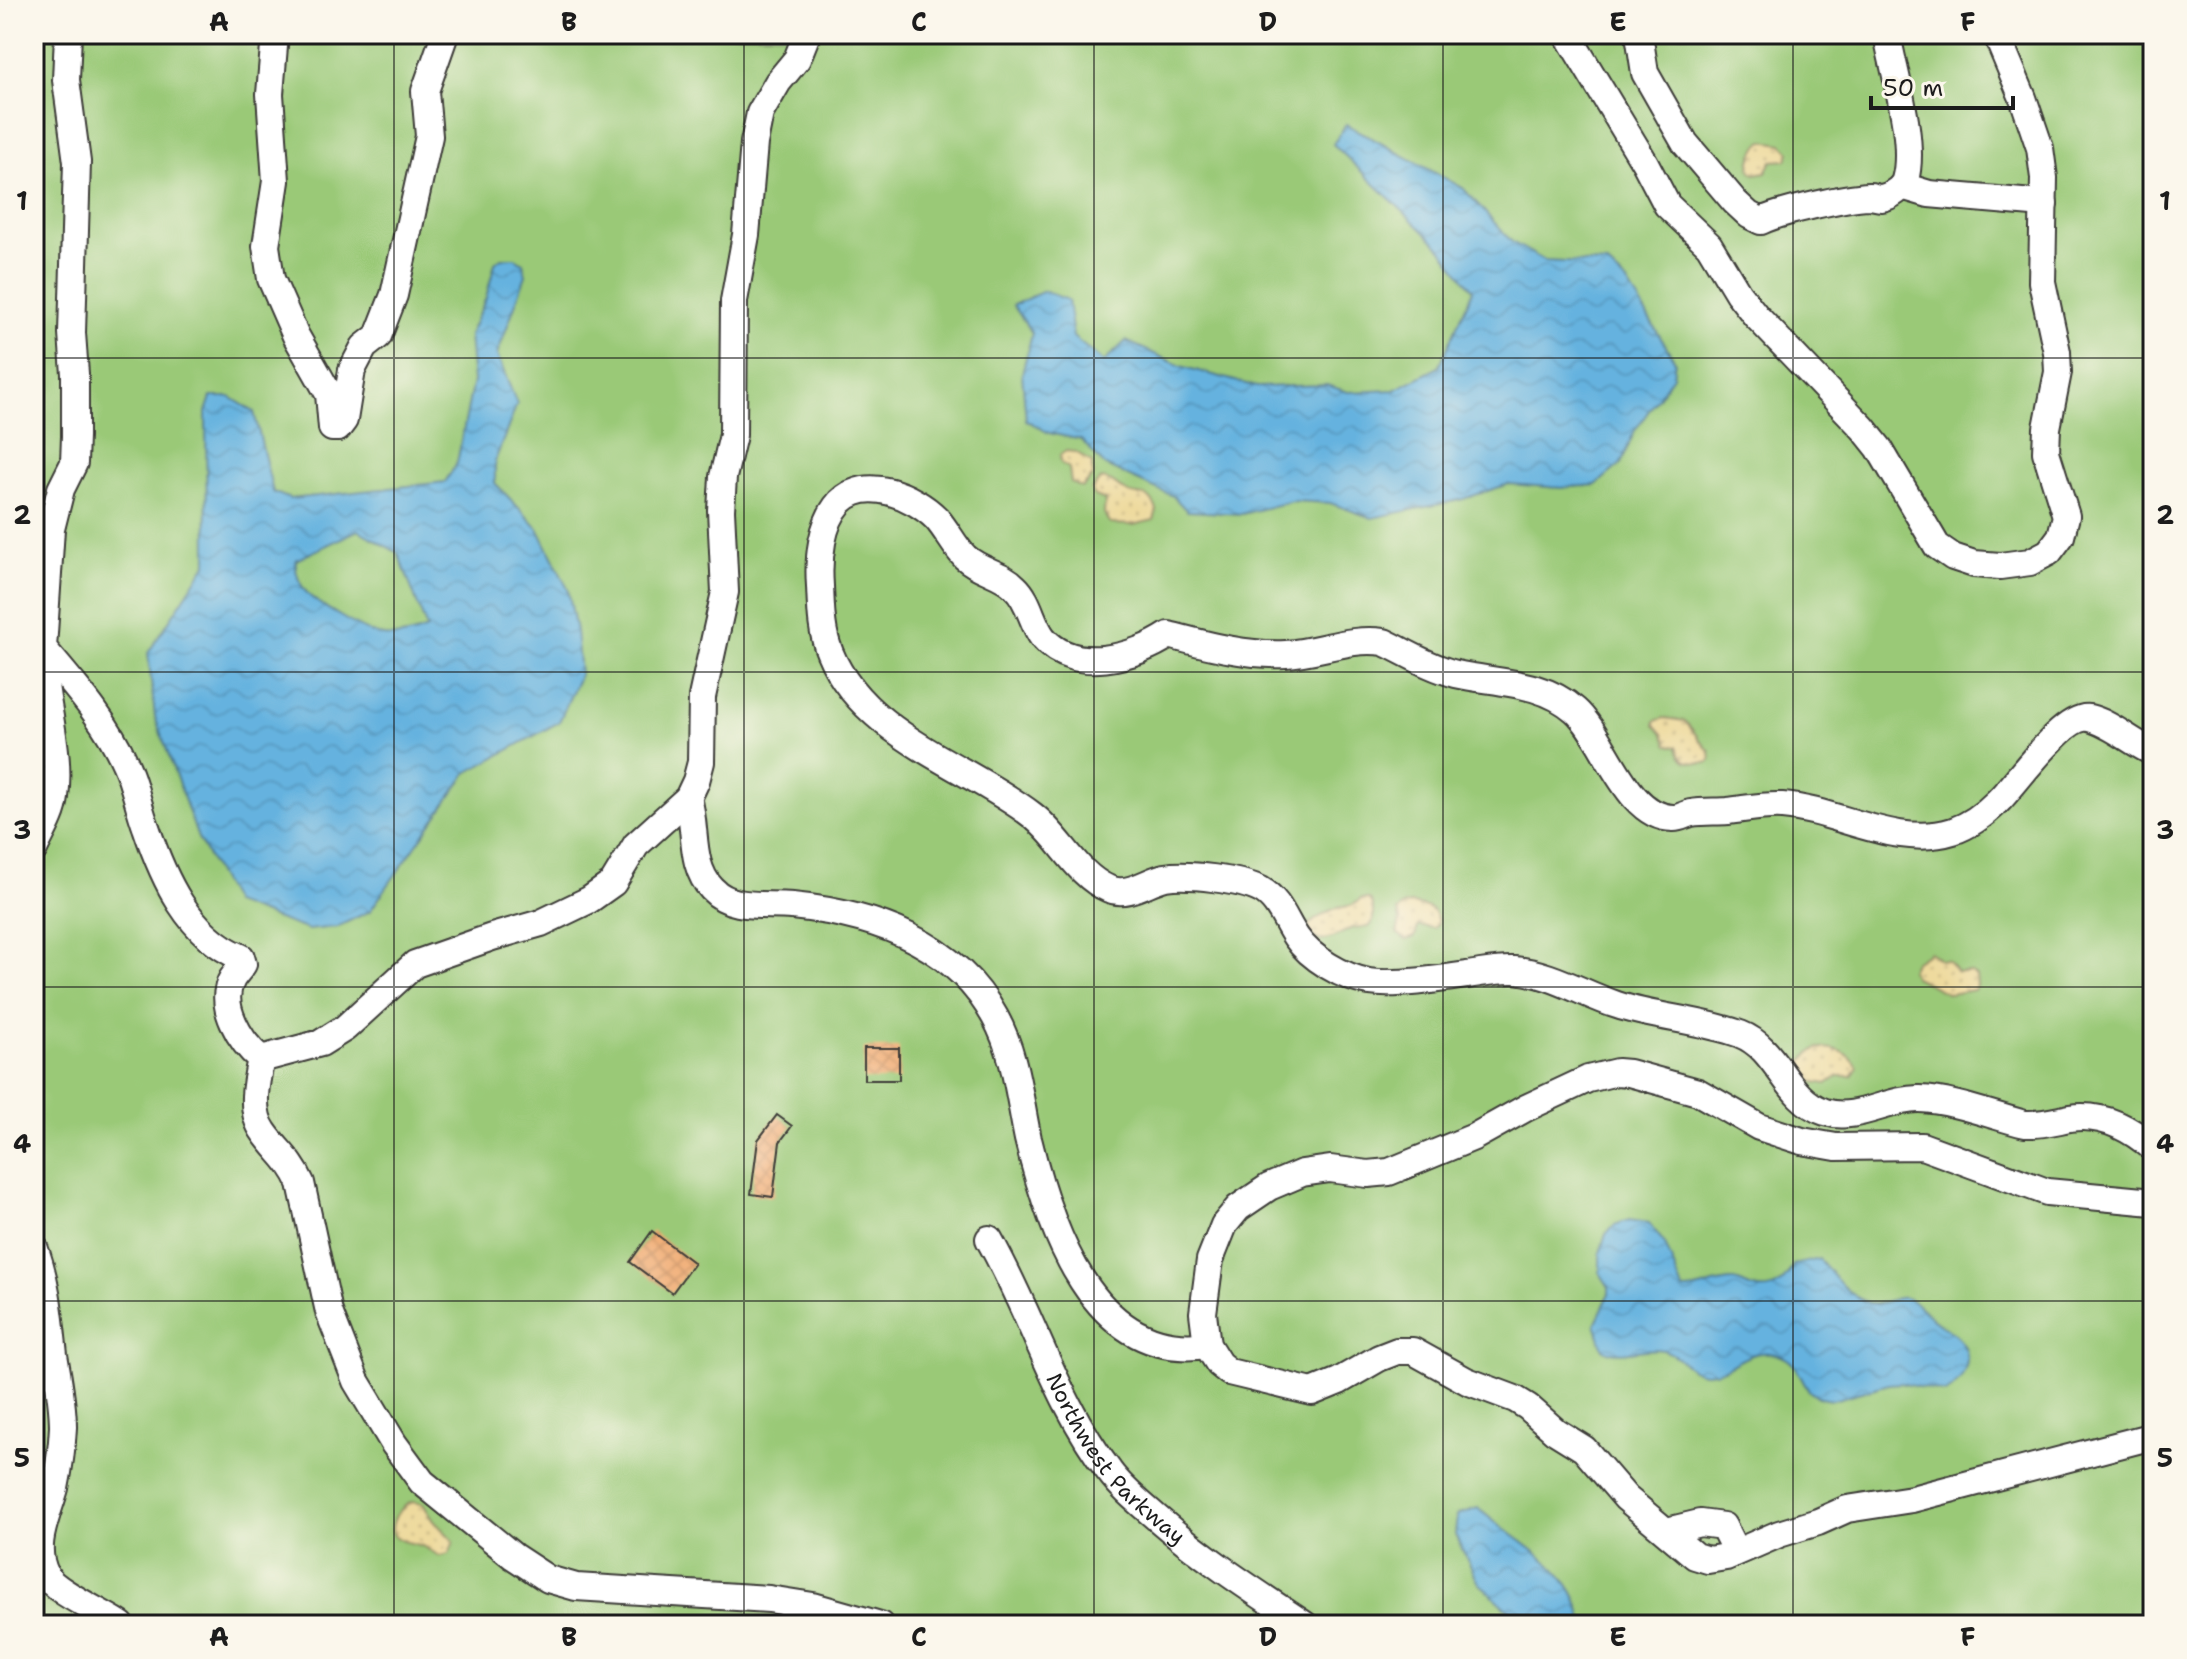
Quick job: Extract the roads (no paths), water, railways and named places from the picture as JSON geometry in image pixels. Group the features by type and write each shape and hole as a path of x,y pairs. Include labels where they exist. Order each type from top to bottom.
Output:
{"lane":[{"path":"34,849 49,820 55,797 55,751 44,685 43,648 51,529 61,489 74,463 72,333 77,162 66,80 68,34"},
{"path":"275,34 270,94 276,181 266,246 271,279 296,336 329,394 332,428 338,428 344,420 352,370 364,347 378,336 394,295 405,235 427,150 429,136 425,91 445,34"},
{"path":"261,1059 321,1043 345,1028 415,964 541,923 589,900 613,883 636,845 688,798 701,762 702,697 725,592 721,510 723,477 733,435 734,301 746,235 754,143 760,113 778,82 797,59 807,34"},
{"path":"1567,34 1667,205 1709,245 1756,316 1879,448 1937,546 1953,557 1974,564 2000,566 2030,562 2049,552 2061,536 2066,516 2046,452 2047,428 2058,372 2057,352 2042,282 2044,204 2040,148 1999,34"},
{"path":"1639,34 1645,73 1685,143 1749,215 1761,221 1775,215 1855,198 1881,198 1902,186 1907,154 1904,116 1887,34"},
{"path":"1902,186 1929,194 2044,204"},
{"path":"2153,752 2100,723 2079,718 2056,734 2019,780 1978,819 1954,831 1928,836 1902,835 1782,806 1690,813 1674,818 1653,812 1636,797 1609,762 1593,729 1574,709 1546,692 1454,674 1384,642 1372,640 1350,641 1289,654 1260,654 1169,635 1151,647 1129,655 1082,658 1058,649 1043,637 1024,595 1008,579 966,558 933,515 896,494 875,489 852,493 838,504 828,522 822,543 819,574 822,620 828,649 841,675 861,699 901,735 991,786 1038,819 1085,872 1105,887 1118,892 1166,877 1237,883 1263,891 1283,911 1298,940 1321,961 1370,982 1516,970 1546,977 1622,1007 1740,1034 1758,1044 1797,1094 1829,1113 1850,1114 1919,1099 2025,1124 2041,1125 2087,1117 2120,1125 2153,1148"},
{"path":"43,648 93,709 125,761 157,857 181,906 214,944 241,957 243,964 231,980 228,991 231,1015 238,1035 261,1059"},
{"path":"688,798 693,815 697,863 713,890 726,901 842,913 877,922 948,959 975,987 994,1015 1008,1045 1038,1179 1054,1225 1080,1278 1098,1305 1123,1327 1175,1345 1207,1345"},
{"path":"261,1059 255,1088 256,1111 262,1130 294,1166 301,1183 329,1312 356,1381 394,1444 422,1482 513,1556 548,1579 576,1587 613,1591 721,1594 769,1599 813,1606 880,1625"},
{"path":"2153,1202 2047,1192 1922,1146 1836,1147 1802,1141 1759,1127 1698,1092 1617,1072 1575,1084 1474,1137 1389,1172 1368,1174 1330,1169 1302,1173 1269,1187 1238,1208 1224,1225 1210,1260 1203,1313 1207,1345 1219,1364 1229,1372 1312,1392 1339,1381 1379,1358 1397,1351 1413,1351 1467,1381 1515,1399 1555,1431 1584,1449 1626,1498 1695,1556 1708,1560 1726,1557 1847,1509 1912,1499 2153,1436"},
{"name":"Northwest Parkway","path":"989,1239 1076,1418 1109,1471 1129,1494 1168,1528 1222,1570 1305,1625"},
{"path":"34,1247 48,1306 63,1426 55,1486 40,1538 38,1557 47,1579 62,1592 93,1606 121,1625"},
{"path":"1667,1531 1700,1523 1723,1526 1736,1552"}],"water":[{"path":"1346,124 1463,188 1512,242 1545,261 1607,264 1628,284 1675,361 1673,376 1634,432 1621,464 1596,485 1561,488 1509,484 1460,500 1372,518 1330,503 1292,501 1242,514 1187,511 1173,496 1105,466 1081,440 1049,433 1026,420 1022,374 1032,333 1013,305 1044,291 1068,300 1073,337 1104,362 1126,341 1181,366 1257,387 1327,385 1348,392 1394,390 1439,367 1473,290 1439,246 1333,144"},
{"path":"501,258 515,258 523,263 526,275 497,355 517,404 495,461 495,483 538,528 568,589 580,674 559,722 467,773 370,911 337,927 308,930 233,903 198,838 155,717 148,653 207,563 206,412 211,397 230,397 254,412 273,492 290,499 445,482 457,463 473,381 469,335 486,298 495,263","holes":["358,530 398,553 427,629 403,636 378,635 330,610 308,594 296,569 296,560"]},
{"path":"1629,1220 1649,1223 1665,1244 1683,1290 1727,1281 1753,1288 1772,1288 1782,1282 1793,1265 1819,1259 1843,1287 1864,1301 1875,1304 1909,1299 1954,1334 1965,1347 1967,1362 1962,1377 1946,1393 1900,1383 1833,1400 1811,1393 1791,1362 1769,1353 1752,1355 1722,1370 1705,1373 1694,1370 1663,1350 1618,1353 1603,1349 1595,1324 1609,1295 1609,1287 1600,1273 1600,1253 1606,1234 1614,1225"},
{"path":"1478,1508 1557,1571 1579,1604 1584,1625 1525,1625 1479,1583 1455,1535 1457,1515"}]}
